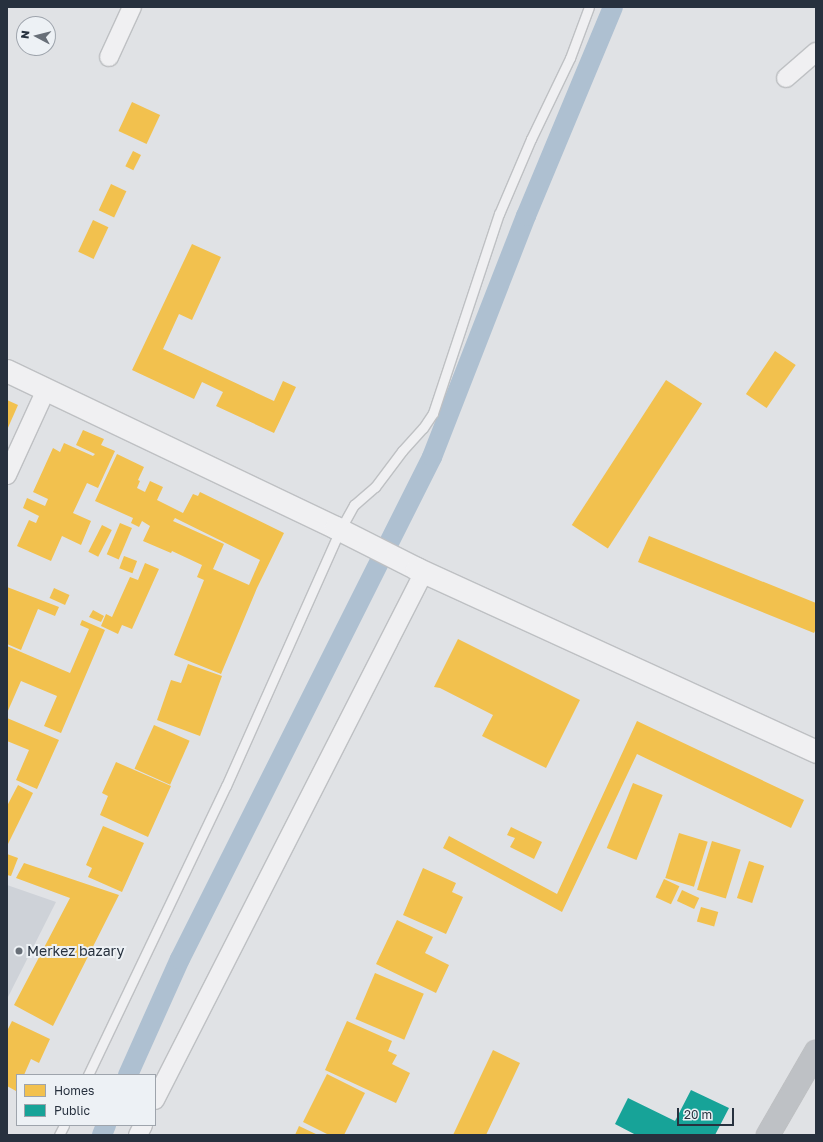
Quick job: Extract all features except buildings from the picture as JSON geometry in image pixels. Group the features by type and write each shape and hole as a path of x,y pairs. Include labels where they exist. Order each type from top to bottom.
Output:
{"main road":[{"path":"768,1135 816,1052"}],"street":[{"path":"110,57 132,7"},
{"path":"786,78 816,52"},
{"path":"7,371 421,571 816,752"},
{"path":"7,475 46,390"},
{"path":"156,1098 421,571"},
{"path":"138,1135 142,1126"}],"lane":[{"path":"88,1074 226,786 354,506 375,487 402,451 423,428 433,413 499,214 530,139 570,58 589,7"},
{"path":"59,1135 64,1126"}],"shaded area":[{"name":"Merkez bazary","path":"7,885 56,902 7,999"}],"waterway":[{"path":"128,1074 180,959 432,457 526,216 613,7"},
{"path":"102,1135 106,1126"}],"place":[{"name":"Merkez bazary","path":"19,951"}]}
